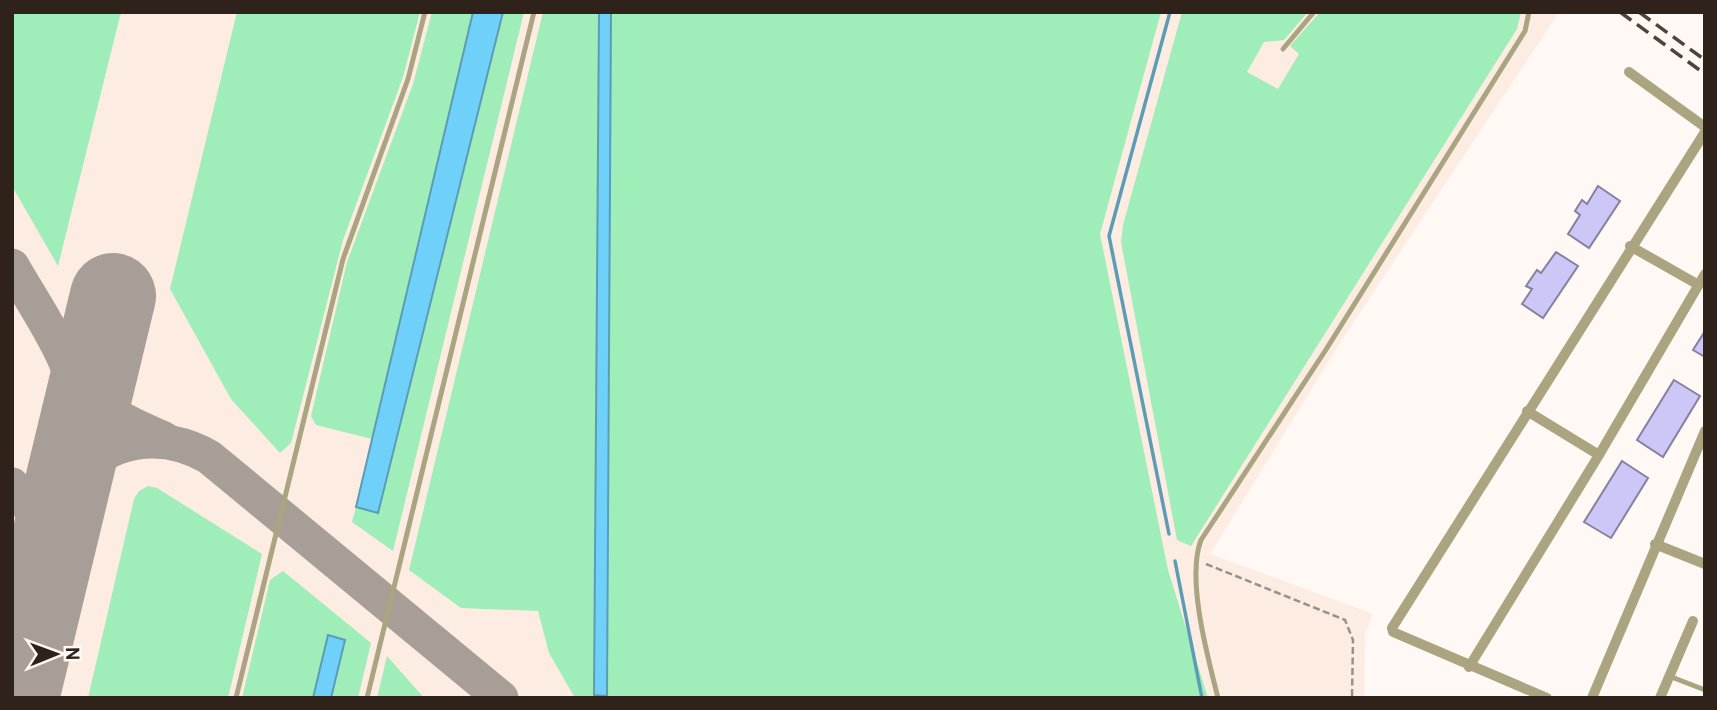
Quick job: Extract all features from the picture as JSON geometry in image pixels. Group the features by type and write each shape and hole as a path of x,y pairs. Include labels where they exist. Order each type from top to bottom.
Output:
{"street":[{"path":"1629,72 1705,127"},
{"path":"1547,698 1469,667 1391,630 1630,246 1705,132"},
{"path":"1630,246 1698,284"},
{"path":"1469,667 1599,455 1705,274"},
{"path":"1527,411 1599,455"},
{"path":"1592,698 1705,431"},
{"path":"1655,544 1705,564"},
{"path":"1660,698 1693,621"}],"lane":[{"path":"236,698 343,259 408,79 425,12"},
{"path":"368,698 534,12"},
{"path":"1283,48 1314,12"},
{"path":"1219,698 1200,607 1196,560 1198,548 1208,528 1327,348 1525,31 1529,12"},
{"path":"1669,676 1705,690"}],"path":[{"path":"1196,560 1345,620 1353,640 1352,698"}],"shaded area":[{"path":"12,12 1559,12 1343,338 1210,554 1373,614 1365,634 1364,698 12,698"}],"green space":[{"path":"12,12 121,12 58,266 12,186"},
{"path":"237,12 420,12 403,77 343,240 291,443 280,453 231,399 170,289"},
{"path":"432,12 473,12 372,439 316,425 311,416 347,262 413,84"},
{"path":"503,12 524,12 393,551 352,522 356,507 378,512"},
{"path":"543,12 599,12 594,695 607,696 611,12 1161,12 1100,234 1168,570 1208,698 575,698 549,653 538,611 461,608 409,570"},
{"path":"1182,12 1308,12 1284,40 1264,42 1247,72 1278,89 1299,54 1290,46 1320,12 1521,12 1517,29 1191,546 1177,540 1121,242 1123,225"},
{"path":"148,486 157,488 262,554 228,698 88,698 134,499 139,491"},
{"path":"283,571 371,643 358,698 331,698 345,640 328,636 313,698 242,698 270,580"},
{"path":"387,656 424,698 377,698"}],"water":[{"path":"473,12 503,12 378,513 356,507"},
{"path":"599,12 611,12 607,696 594,695"},
{"path":"328,635 345,640 331,698 313,698"}],"building":[{"path":"1598,186 1620,201 1589,248 1568,234 1580,215 1575,211 1582,200 1587,204"},
{"path":"1556,252 1578,266 1543,318 1522,304 1532,289 1526,286 1537,270 1541,273"},
{"path":"1705,331 1705,357 1693,350"},
{"path":"1674,380 1700,396 1663,457 1637,440"},
{"path":"1622,461 1648,478 1611,538 1584,522"}],"waterway":[{"path":"1169,534 1109,236 1170,12"},
{"path":"1175,561 1202,698"}],"taxiway":[{"path":"12,266 66,363 79,405 81,427"},
{"path":"74,373 94,398 113,414 164,439"},
{"path":"56,531 74,484 86,468 101,456 117,447 135,442 173,443 191,448 209,457 501,698"},
{"path":"12,485 29,506 40,529 44,553 44,581"}],"runway":[{"path":"16,698 113,296"}],"railway":[{"path":"1620,12 1705,74"},
{"path":"1639,12 1705,60"}]}
